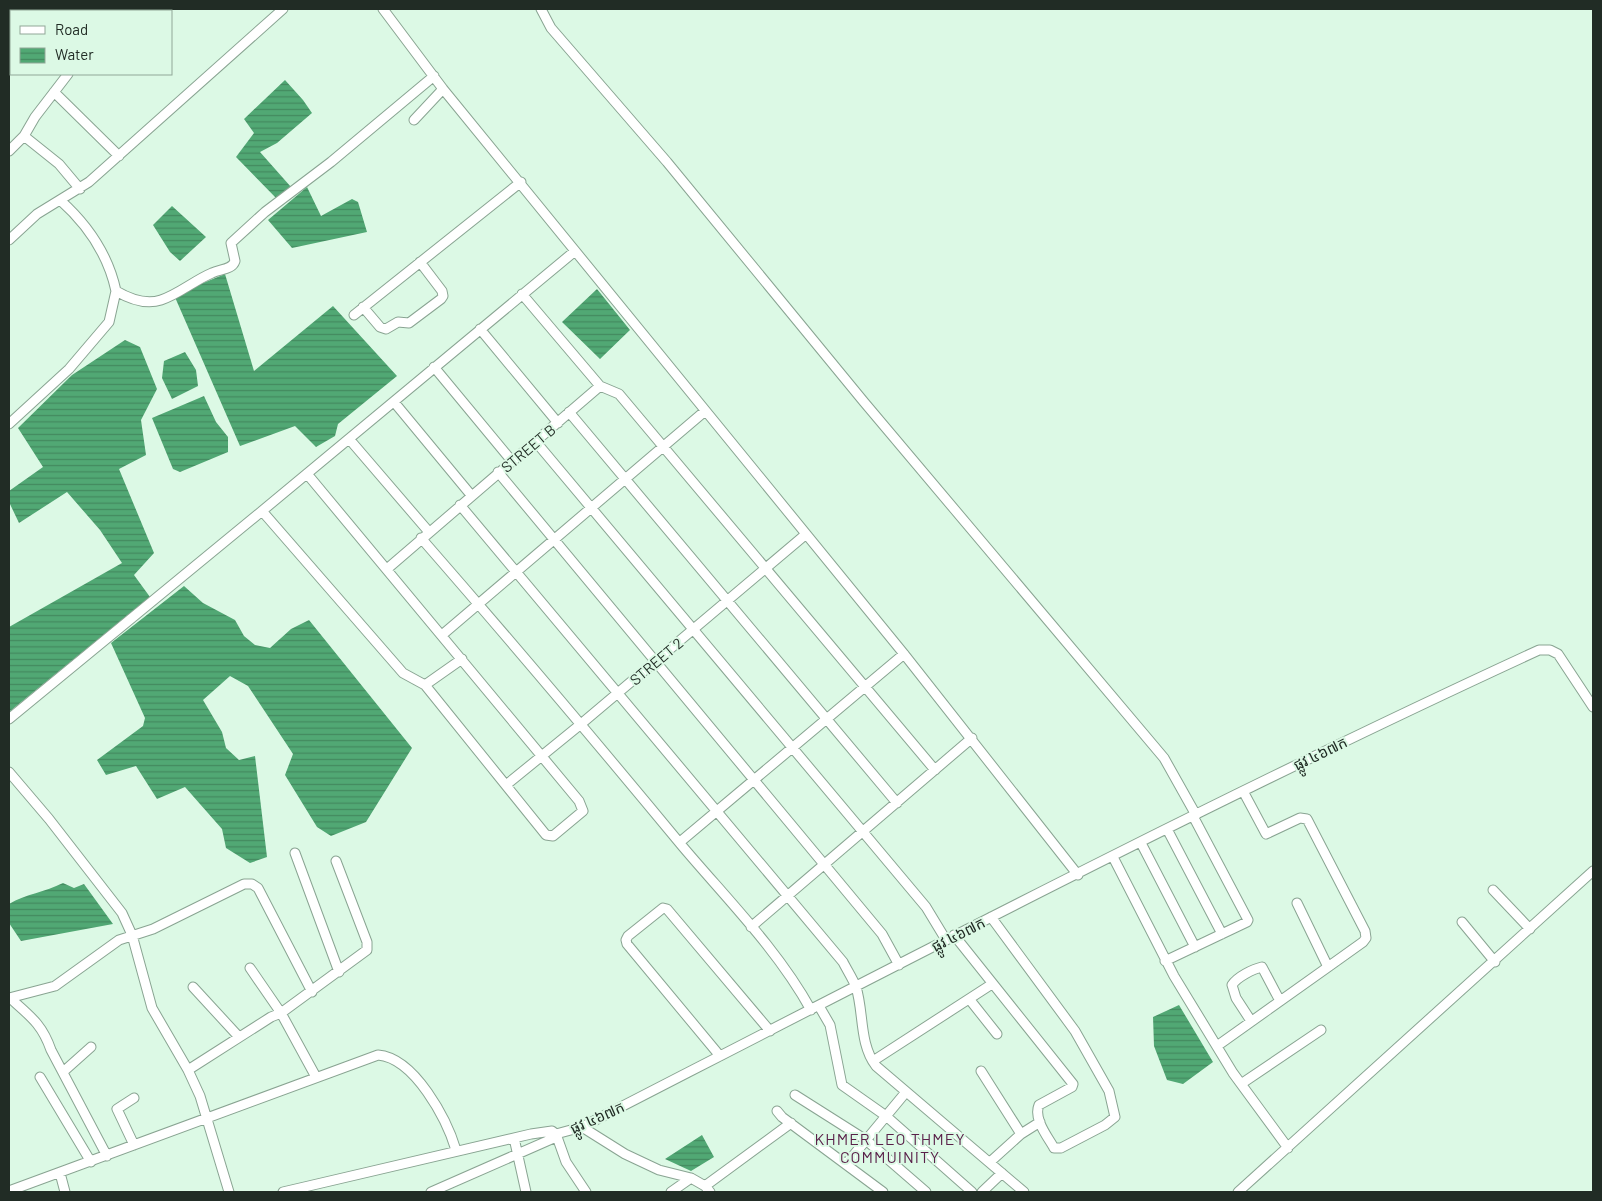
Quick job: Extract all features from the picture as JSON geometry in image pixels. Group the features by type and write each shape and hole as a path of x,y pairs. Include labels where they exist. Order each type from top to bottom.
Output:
{"street":[{"path":"9,240 37,214 80,189 283,9"},
{"path":"383,9 410,48 972,738 1078,875"},
{"path":"541,9 551,28 667,162 864,402 1164,758 1248,920 1165,961"},
{"path":"9,151 24,136 67,75"},
{"path":"116,291 144,301 160,300 209,274 231,267 235,261 231,243 265,212 331,162 434,76"},
{"path":"414,120 443,89"},
{"path":"54,92 119,156"},
{"path":"24,136 60,164 80,189"},
{"path":"354,315 521,182"},
{"path":"9,424 69,369 110,322 116,291 109,265 92,234 60,200"},
{"path":"9,719 308,475 434,367 575,251"},
{"path":"363,307 380,327 386,329 398,322 409,323 441,299 443,296 442,291 420,262"},
{"path":"522,294 600,386 619,394 662,448 935,770"},
{"path":"480,329 558,423"},
{"path":"434,367 511,460"},
{"name":"STREET B","path":"387,569 511,460 536,442 600,386"},
{"path":"394,402 471,495"},
{"path":"442,636 705,411"},
{"path":"569,412 897,802"},
{"path":"350,440 429,532"},
{"path":"536,442 950,938 992,984 1073,1084 1072,1087 1039,1105 1037,1110 1040,1122 1054,1148 1061,1148 1105,1126 1115,1117 1109,1091 1075,1031 1010,946 991,917"},
{"path":"498,472 882,934 899,965"},
{"path":"262,511 403,673 425,685 546,835 553,836 583,811 579,801 308,475"},
{"path":"460,505 843,962 856,987 862,1026 873,1061 906,1092 1024,1192"},
{"name":"STREET 2","path":"506,784 618,694 805,535"},
{"path":"421,538 581,724 751,927 830,1025 842,1085 886,1116 972,1192"},
{"name":"ផ្លូវ ៤៦៧ក","path":"283,1192 456,1150 552,1130 556,1134 582,1127 991,917 1243,791 1383,722 1539,650 1550,650 1558,654 1593,707"},
{"path":"680,842 904,654"},
{"path":"425,685 462,659"},
{"path":"751,927 972,738"},
{"path":"9,772 49,819 122,913 132,935 152,1008 188,1070 208,1119 229,1192"},
{"path":"1217,1046 1366,938 1365,931 1307,819 1300,818 1266,834 1243,791"},
{"path":"1167,829 1222,934"},
{"path":"1141,843 1195,947"},
{"path":"295,853 339,972"},
{"path":"1113,857 1165,961 1217,1046 1288,1148"},
{"path":"188,1070 281,1013 364,954 367,947 336,861"},
{"path":"1238,1192 1495,962 1593,871"},
{"path":"10,998 55,986 102,950 132,935 153,929 244,884 252,884 258,888 312,992"},
{"path":"1494,890 1530,929"},
{"path":"1297,903 1328,967"},
{"path":"720,1056 684,1015 626,940 628,936 663,908 667,909 770,1031"},
{"path":"1462,922 1495,962"},
{"path":"1251,1021 1236,998 1232,985 1234,982 1262,967 1280,1001"},
{"path":"250,968 281,1013 316,1077"},
{"path":"873,1061 992,984"},
{"path":"194,987 239,1037"},
{"path":"10,998 37,1021 45,1032 51,1050 106,1156"},
{"path":"970,1000 997,1034"},
{"path":"1242,1084 1321,1030"},
{"path":"63,1072 91,1047"},
{"path":"9,1191 378,1055 387,1056 402,1066 426,1090 450,1128 456,1150"},
{"path":"980,1071 1021,1134"},
{"path":"40,1077 91,1162"},
{"path":"847,1164 906,1092"},
{"path":"794,1095 866,1140 926,1192"},
{"path":"134,1098 117,1109 134,1145"},
{"path":"777,1112 883,1192"},
{"path":"990,1162 1021,1134 1040,1122"},
{"path":"582,1127 625,1154 659,1170 691,1178 708,1189 791,1123"},
{"path":"434,1192 518,1156 554,1138 556,1134"},
{"path":"556,1134 566,1162 586,1192"},
{"path":"514,1138 526,1192"},
{"path":"60,1172 65,1192"},
{"path":"982,1192 1002,1173"},
{"path":"671,1192 691,1178"}],"water":[{"path":"285,80 312,113 277,143 260,152 291,187 276,198 236,157 254,133 244,119"},
{"path":"307,187 321,216 352,199 358,202 367,232 292,248 268,220"},
{"path":"172,206 206,237 180,261 170,252 153,225"},
{"path":"225,274 254,371 333,306 397,376 338,424 335,436 316,447 295,426 240,446 174,295"},
{"path":"597,289 630,330 600,359 562,322"},
{"path":"125,340 140,347 157,389 141,420 146,455 119,469 154,553 134,575 150,597 9,712 9,627 122,563 100,530 67,492 19,523 9,502 9,491 43,467 18,428 72,375"},
{"path":"185,352 196,370 198,386 172,399 162,378 164,361"},
{"path":"204,396 216,422 228,437 228,452 180,472 173,469 152,418"},
{"path":"184,586 203,603 235,620 244,636 255,645 270,648 291,629 309,620 412,748 366,822 331,836 317,827 285,775 293,754 248,686 230,676 203,700 222,732 226,748 239,760 255,756 267,857 250,863 226,848 222,829 185,787 157,799 136,766 106,775 97,760 143,726 145,718 111,643"},
{"path":"63,883 74,888 84,884 113,924 21,941 9,923 9,904"},
{"path":"1179,1005 1213,1062 1183,1084 1167,1080 1154,1046 1153,1017"},
{"path":"702,1135 714,1157 691,1171 665,1159"}],"district":[{"name":"KHMER LEO THMEY COMMUINITY","path":"890,1147"}]}
